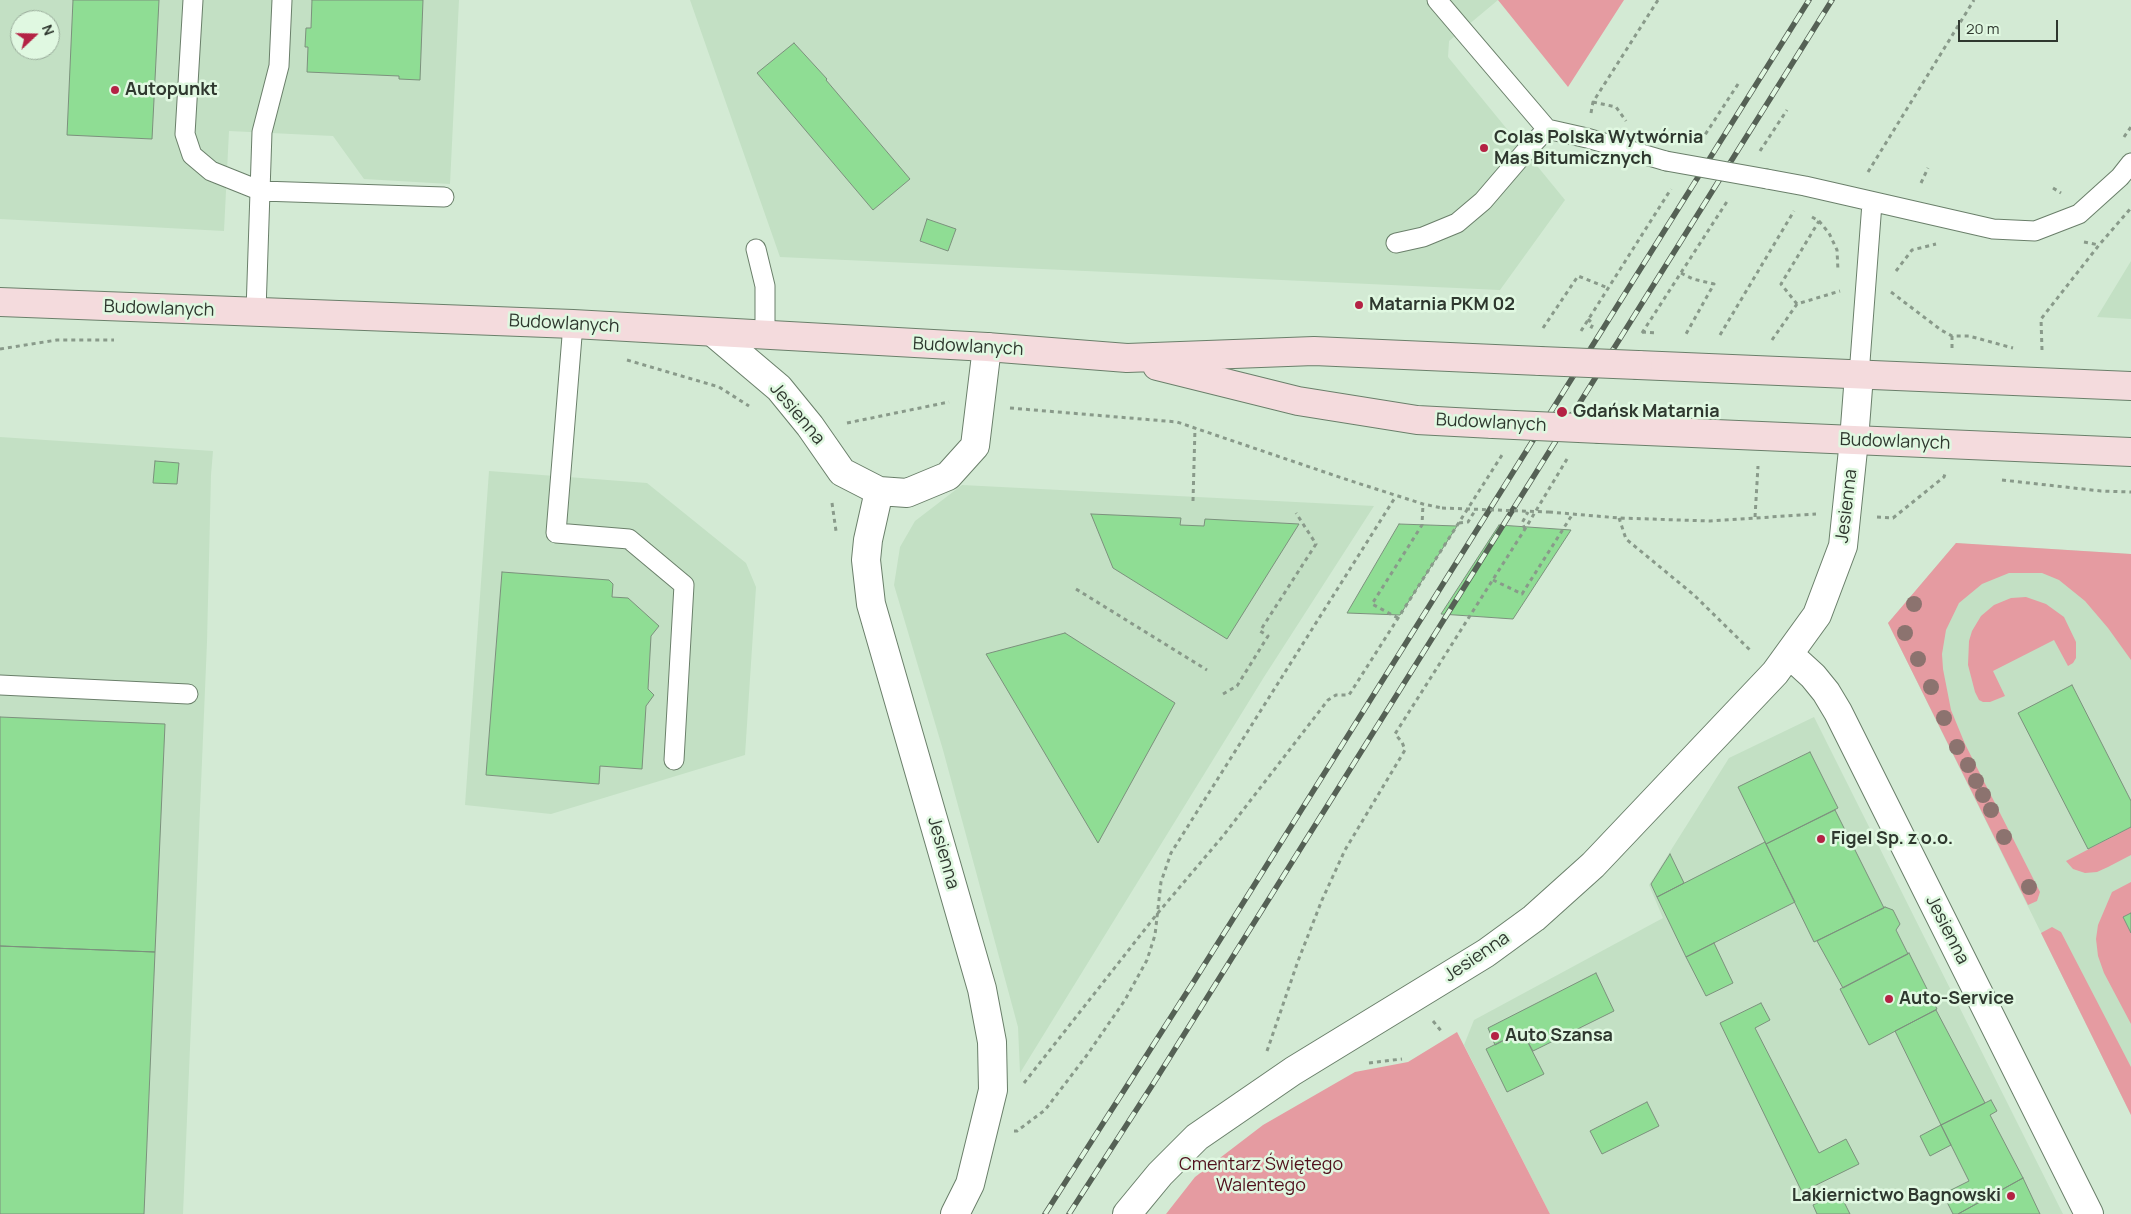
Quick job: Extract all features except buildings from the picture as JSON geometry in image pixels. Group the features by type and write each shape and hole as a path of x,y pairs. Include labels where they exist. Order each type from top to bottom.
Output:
{"main road":[{"name":"Budowlanych","path":"0,302 573,324 987,347 1127,358 1314,351 2131,386"},
{"name":"Budowlanych","path":"1127,358 1298,401 1417,420 2131,452"}],"street":[{"name":"Jesienna","path":"714,332 779,388 810,426 842,472 879,491 908,493 948,476 974,446 981,405 987,347"},
{"name":"Jesienna","path":"1127,1214 1160,1174 1197,1137 1260,1093 1486,953 1534,918 1593,865 1783,664 1817,616 1843,546 1854,440 1858,375"},
{"name":"Jesienna","path":"879,491 868,540 866,560 871,604 959,908 988,1018 993,1090 984,1134 970,1184 955,1214"},
{"name":"Jesienna","path":"1783,664 1813,676 1826,692 1838,712 2089,1214"}],"lane":[{"path":"193,0 185,134 192,155 211,171 261,191 444,196"},
{"path":"256,311 262,132 279,66 282,0"},
{"path":"1437,0 1547,129 1587,138 1666,161 1805,186 1993,229 2035,231 2079,214 2120,176 2131,163"},
{"path":"1396,243 1423,237 1457,223 1483,201 1547,129"},
{"path":"1858,375 1872,202"},
{"path":"756,249 765,286 765,336"},
{"path":"573,324 556,534 629,539 684,585 674,760"},
{"path":"0,685 188,694"}],"path":[{"path":"1587,138 1593,102 1658,0"},
{"path":"1868,172 1974,0"},
{"path":"2119,144 2131,127"},
{"path":"1920,183 1928,168"},
{"path":"1859,170 1877,174"},
{"path":"1912,181 1930,186"},
{"path":"2053,188 2061,193"},
{"path":"2053,196 2068,189"},
{"path":"1720,335 1796,208"},
{"path":"2042,351 2041,319 2099,244 2131,208"},
{"path":"1804,212 1819,221 1829,233 1837,250 1838,275"},
{"path":"1797,304 1781,284 1819,221"},
{"path":"1681,273 1693,279 1714,284 1686,334"},
{"path":"1543,328 1578,276 1608,288"},
{"path":"1838,283 1838,291"},
{"path":"1588,319 1592,324 1590,330"},
{"path":"1641,332 1643,327 1646,326"},
{"path":"1952,336 1969,336 2014,348"},
{"path":"0,349 57,340 117,340"},
{"path":"2032,351 2052,351"},
{"path":"622,359 720,388 751,407"},
{"path":"810,426 856,423 949,402 1177,422 1396,496 1442,508 1710,521 1822,514"},
{"path":"1193,501 1195,428"},
{"path":"1755,517 1759,464"},
{"path":"1944,477 1954,478"},
{"path":"1992,480 2101,491 2131,492"},
{"path":"984,1134 1017,1131 1045,1110 1087,1055 1125,1000 1147,960 1155,935 1161,882 1171,852 1396,496"},
{"path":"1398,618 1372,604 1422,525 1422,504"},
{"path":"1458,523 1468,522 1476,509"},
{"path":"1525,529 1522,523 1528,512"},
{"path":"1223,694 1237,686 1268,636 1260,630 1316,544 1296,513"},
{"path":"1493,580 1522,594 1572,515"},
{"path":"1619,518 1626,539 1783,664"},
{"path":"1076,589 1207,670"},
{"path":"1024,1083 1157,914 1223,836 1328,700 1336,695"},
{"path":"1260,1093 1264,1060 1318,908 1345,850 1405,750 1402,742"}],"shaded area":[{"path":"0,0 459,0 450,184 364,179 333,136 229,131 224,231 0,219"},
{"path":"690,0 1498,0 1449,41 1448,57 1565,200 1500,290 780,257"},
{"path":"2131,261 2131,319 2097,317"},
{"path":"0,437 213,451 207,642 183,1214 0,1214"},
{"path":"489,471 647,483 746,563 756,587 745,755 551,814 465,805"},
{"path":"962,485 1374,506 1264,677 1020,1073 1018,1027 943,750 894,585 900,547 915,521"},
{"path":"1956,543 2131,554 2131,1115 1888,623"},
{"path":"1814,717 2063,1214 1550,1214 1464,1045 1474,1020 1663,918 1649,885 1729,758"}],"green space":[{"path":"1498,0 1624,0 1568,87"},
{"path":"1956,543 2131,554 2131,660 2108,628 2085,601 2059,580 2042,573 2009,573 1982,584 1959,603 1946,630 1942,654 1951,710 1965,744 2040,892 2037,901 2028,905 1888,623"},
{"path":"2026,597 2046,604 2064,617 2076,642 2076,658 2068,666 2054,640 1993,671 2005,696 1990,702 1983,702 1979,700 1975,692 1968,665 1969,641 1972,631 1981,616 1994,605 2011,598"},
{"path":"2131,827 2131,855 2097,872 2085,873 2073,869 2066,861"},
{"path":"2131,882 2131,913 2123,917 2131,933 2131,1024 2104,973 2098,956 2096,939 2098,925 2112,892"},
{"path":"2052,927 2061,932 2131,1067 2131,1115 2041,933"},
{"name":"Cmentarz Świętego Walentego","path":"1457,1032 1550,1214 1166,1214 1195,1177 1263,1125 1355,1072 1408,1062"}],"railway":[{"path":"1045,1214 1196,978 1809,0"},
{"path":"1069,1214 1153,1084 1832,0"}],"place":[{"name":"Autopunkt","path":"115,90"},
{"name":"Colas Polska Wytwórnia Mas Bitumicznych","path":"1484,148"},
{"name":"Matarnia PKM 02","path":"1359,305"},
{"name":"Gdańsk Matarnia","path":"1562,412"},
{"name":"Figel Sp. z o.o.","path":"1821,839"},
{"name":"Auto-Service","path":"1889,999"},
{"name":"Auto Szansa","path":"1495,1036"},
{"name":"Lakiernictwo Bagnowski","path":"2011,1196"}]}
